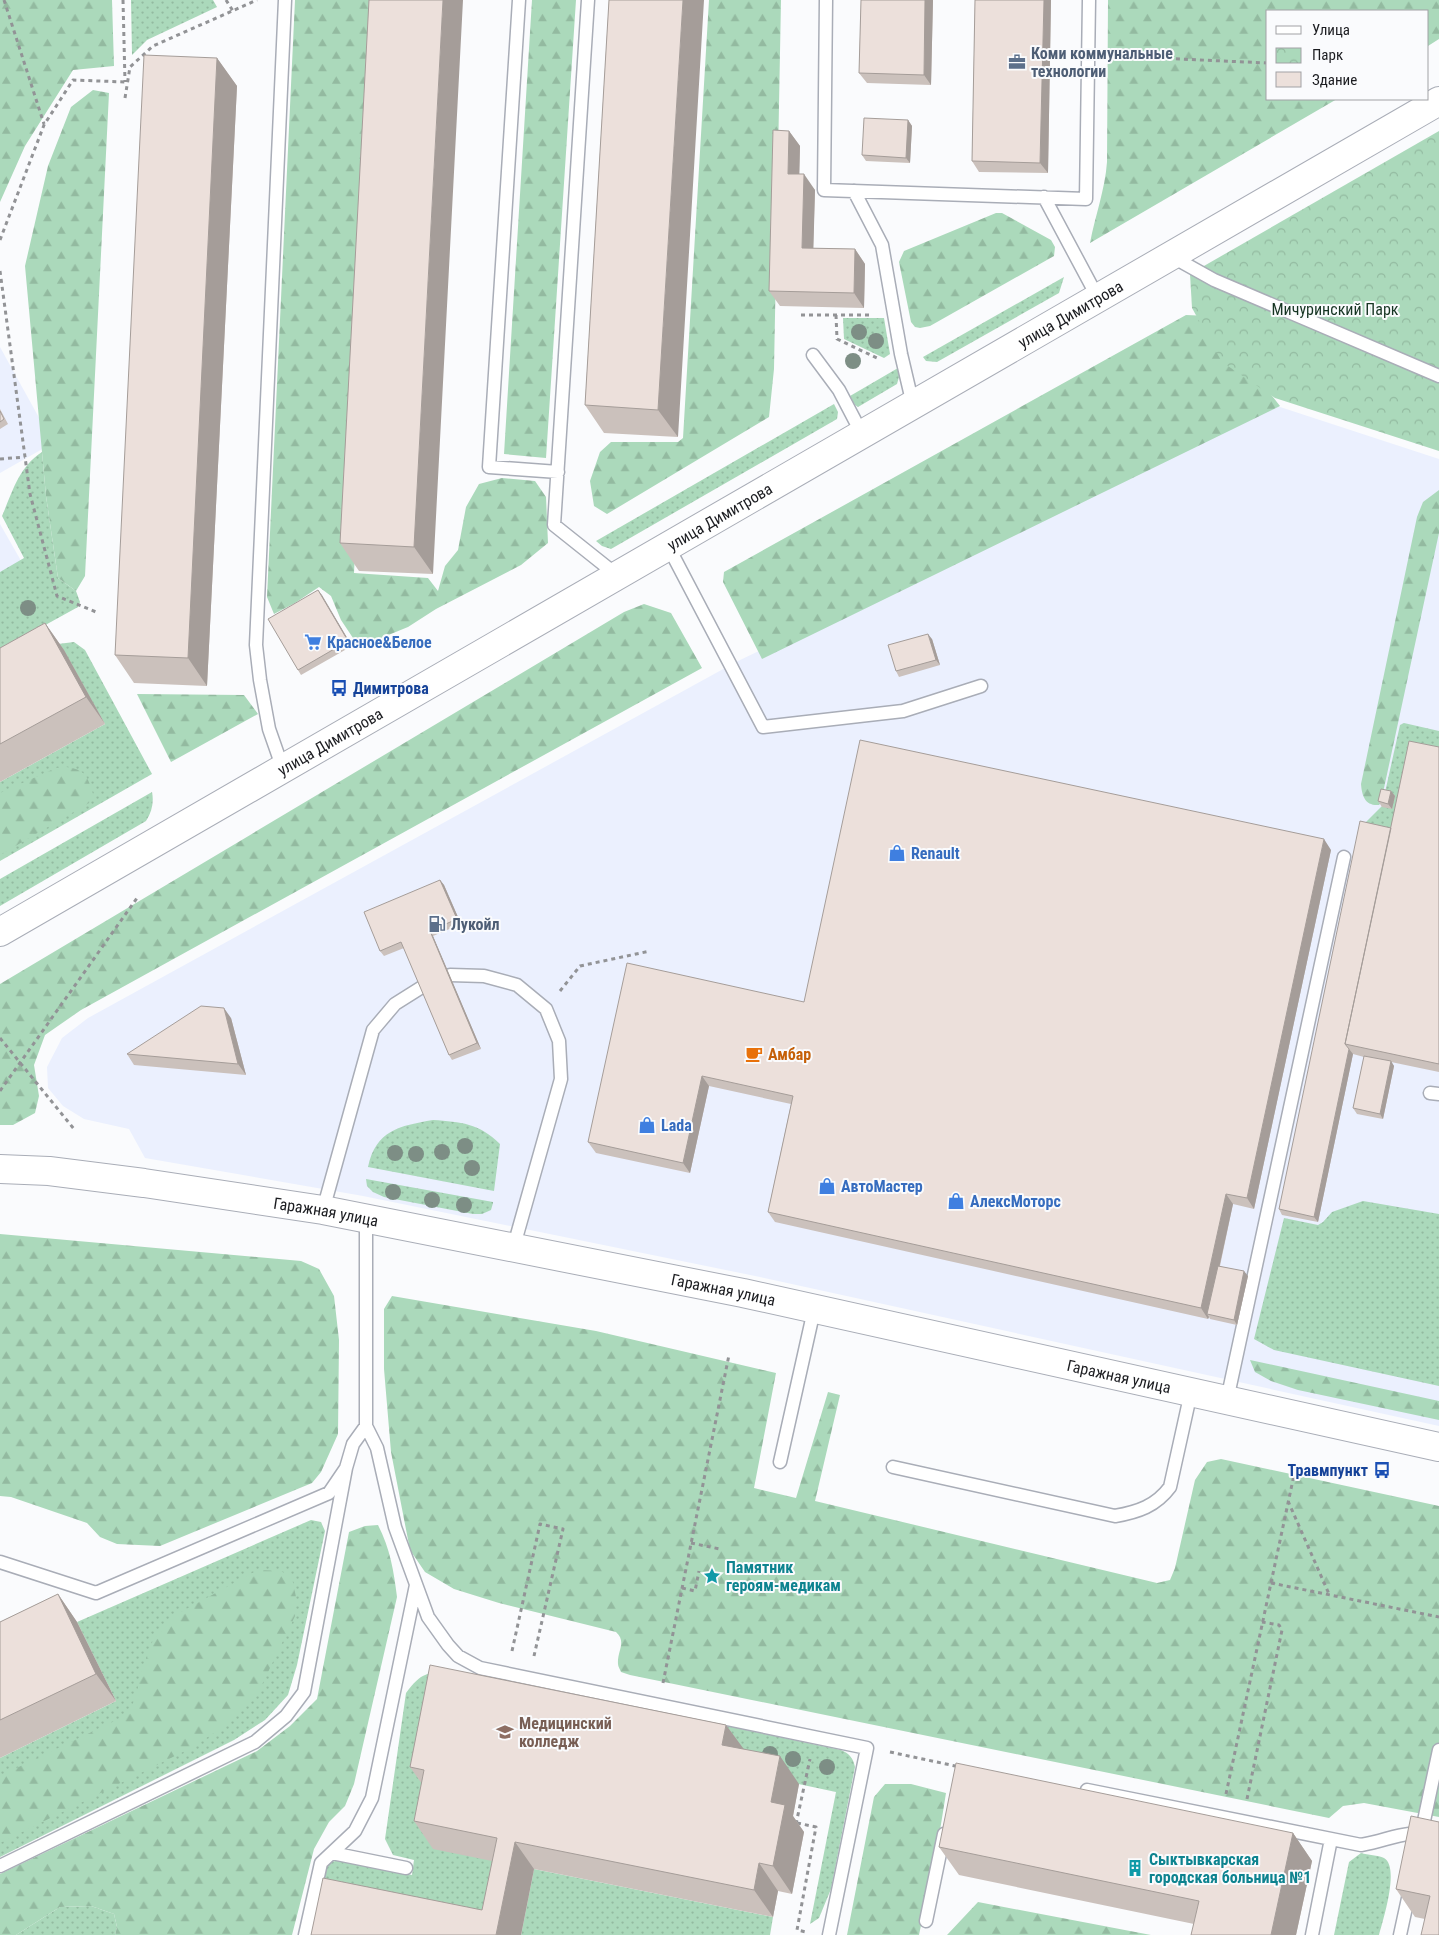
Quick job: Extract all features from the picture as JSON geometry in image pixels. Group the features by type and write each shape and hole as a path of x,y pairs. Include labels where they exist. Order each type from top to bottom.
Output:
{"street":[{"name":"улица Димитрова","path":"0,932 1439,101"},
{"name":"Гаражная улица","path":"0,1169 49,1171 144,1182 323,1210 743,1293 1439,1447"}],"lane":[{"path":"283,769 269,729 256,645 285,0"},
{"path":"519,0 489,467 558,472"},
{"path":"588,0 554,525 618,576"},
{"path":"826,0 824,190 1086,199 1089,0"},
{"path":"854,191 882,245 894,315 913,405"},
{"path":"1044,197 1098,298"},
{"path":"1171,256 1214,280 1439,376"},
{"path":"813,355 840,390 862,434"},
{"path":"668,546 763,727 903,711 981,686"},
{"path":"1227,1400 1344,857"},
{"path":"450,975 484,976 517,985 546,1009 559,1042 562,1079 513,1249"},
{"path":"323,1210 373,1030 395,1004 422,987"},
{"path":"366,1219 366,1426 377,1448 395,1527 428,1617 458,1656 480,1668 867,1748 829,1935"},
{"path":"780,1462 814,1310"},
{"path":"893,1467 1115,1516 1135,1512 1150,1506 1163,1497 1170,1487 1191,1392"},
{"path":"0,1866 255,1742 286,1716 304,1692 346,1468 353,1444 366,1426"},
{"path":"0,1562 96,1594 329,1494 346,1468"},
{"path":"305,1935 322,1863 355,1831 372,1798 416,1584"},
{"path":"1418,1851 1439,1750"},
{"path":"1075,1788 1361,1845 1383,1840 1396,1834 1422,1832 1439,1836"},
{"path":"926,1920 946,1826"},
{"path":"1312,1935 1331,1839"},
{"path":"332,1853 406,1868"},
{"path":"1400,1935 1412,1879"}],"path":[{"path":"4,0 44,125"},
{"path":"124,0 125,98 130,67 153,46 257,0"},
{"path":"226,0 233,11"},
{"path":"1088,55 1266,63"},
{"path":"0,240 44,125 73,80 125,82"},
{"path":"0,271 30,494 57,596 96,612"},
{"path":"802,315 894,315"},
{"path":"836,315 837,340 886,363"},
{"path":"0,458 25,457"},
{"path":"0,1090 137,898"},
{"path":"546,1009 580,966 650,952"},
{"path":"0,1038 74,1129"},
{"path":"658,1704 729,1355"},
{"path":"1221,1817 1294,1475"},
{"path":"1288,1501 1329,1595"},
{"path":"507,1673 540,1524 563,1529 529,1678"},
{"path":"691,1543 720,1549"},
{"path":"682,1588 695,1591 699,1571"},
{"path":"1271,1583 1439,1617"},
{"path":"1242,1821 1282,1630 1279,1625 1262,1622"},
{"path":"867,1748 968,1768"},
{"path":"806,1778 796,1825 816,1827 797,1930 813,1933"}],"shaded area":[{"path":"0,347 53,443 0,473"},
{"path":"1274,405 1439,459 1439,1426 760,1277 363,1196 145,1158 129,1129 84,1119 63,1106 48,1088 47,1067 62,1038 88,1018 736,662"},
{"path":"0,524 28,573 0,589"}],"green space":[{"path":"0,0 112,0 114,66 73,70 25,146 0,202"},
{"path":"131,0 213,0 217,7 147,40 132,55"},
{"path":"295,0 382,0 354,573 428,578 438,591 445,566 458,550 466,507 479,484 502,478 535,481 546,497 548,543 521,565 436,609 408,627 359,647 341,620 331,596 319,587 274,614 267,597"},
{"path":"532,0 576,0 546,458 504,454"},
{"path":"709,0 781,0 774,369 769,417 607,514 594,506 590,481 600,452 611,442 678,442 683,438"},
{"path":"1108,0 1439,0 1439,39 1429,45 1429,10 1266,10 1266,100 1335,100 1090,243 1107,162"},
{"path":"93,90 109,93 85,576 76,591 58,578 46,496 25,266 48,166 71,107"},
{"name":"Мичуринский Парк","path":"1439,131 1439,451 1275,398 1222,362 1192,308 1190,274"},
{"path":"996,213 1002,213 1051,240 1055,247 1054,256 930,326 915,327 911,322 899,262 904,251"},
{"path":"1064,277 1059,293 937,362 926,361 923,357"},
{"path":"1186,315 1210,316 1280,406 762,659 723,582 724,572"},
{"path":"843,318 884,318 890,354 884,358 844,339"},
{"path":"898,368 899,377 897,384 858,407 855,405 850,396"},
{"path":"834,404 838,412 837,419 611,549 602,546 596,541"},
{"path":"42,452 46,496 58,578 76,591 80,602 78,607 0,650 0,572 24,558 2,516 13,489 27,465"},
{"path":"1439,490 1439,533 1381,802 1379,805 1374,805 1365,799 1361,784 1417,517 1423,502"},
{"path":"644,604 671,613 702,668 81,1010 45,1035 34,1065 39,1096 35,1113 13,1125 0,1125 0,984 624,612"},
{"path":"74,642 85,650 152,774 0,861 0,782 105,724 58,644"},
{"path":"137,694 244,695 258,714 171,762"},
{"path":"1404,723 1439,731 1439,753 1397,831 1364,824 1382,806 1400,725"},
{"path":"66,767 81,772 87,778 93,794 89,803 0,855 0,793 56,768"},
{"path":"152,792 152,807 146,821 0,906 0,879"},
{"path":"433,1120 469,1125 485,1132 500,1144 494,1191 368,1167 377,1145 383,1137 400,1128"},
{"path":"366,1179 493,1203 491,1210 482,1214 473,1214 384,1197 373,1192 367,1186"},
{"path":"1363,1201 1439,1214 1439,1386 1274,1350 1254,1339 1284,1218 1318,1225 1332,1212"},
{"path":"0,1234 301,1261 319,1269 334,1296 339,1340 338,1434 321,1472 312,1483 160,1546 117,1544 100,1537 87,1523 11,1497 0,1496"},
{"path":"392,1296 596,1331 776,1373 754,1488 796,1498 828,1392 840,1395 815,1501 1157,1583 1170,1580 1175,1568 1195,1480 1207,1462 1221,1459 1439,1506 1439,1817 1364,1803 1343,1806 1329,1818 630,1675 621,1672 618,1666 621,1639 616,1632 499,1603 454,1589 425,1572 410,1550 391,1452 384,1369 384,1309"},
{"path":"1250,1360 1439,1401 1439,1420 1298,1390 1271,1381 1255,1372"},
{"path":"311,1520 321,1522 325,1531 297,1665 288,1695 265,1720 234,1740 0,1857 0,1758 116,1701 77,1622"},
{"path":"378,1525 386,1542 391,1560 397,1597 354,1784 345,1806 329,1822 314,1849 292,1935 115,1935 117,1927 114,1914 91,1906 60,1907 16,1935 0,1935 0,1874 257,1751 290,1726 317,1699 349,1532 365,1526"},
{"path":"258,1570 281,1571 292,1578 296,1597 295,1616 256,1697 226,1725 191,1748 0,1843 0,1776 127,1715 136,1697 141,1672 153,1640 179,1613"},
{"path":"451,1671 516,1866 502,1935 312,1913 323,1868 330,1862 341,1860 412,1875 414,1860 393,1855 385,1839 406,1693 416,1681 425,1675"},
{"path":"579,1695 841,1750 849,1755 855,1767 831,1889 819,1918 810,1924 836,1792 742,1772"},
{"path":"885,1784 911,1784 946,1793 919,1935 847,1935 874,1797"},
{"path":"1361,1853 1384,1858 1389,1863 1391,1872 1387,1906 1379,1935 1334,1935 1349,1862"},
{"path":"534,1869 773,1917 770,1935 521,1935"},
{"path":"978,1902 1151,1935 947,1935"},
{"path":"91,1906 114,1914 117,1927 115,1935 16,1935 60,1907"}],"building":[{"path":"369,0 443,0 414,547 340,543"},
{"path":"609,0 683,0 658,410 585,405"},
{"path":"861,0 925,0 924,75 859,73"},
{"path":"975,0 1044,0 1040,163 972,161"},
{"path":"144,55 217,58 188,658 115,655"},
{"path":"864,118 908,120 906,158 862,155"},
{"path":"773,130 789,131 788,174 804,174 802,248 855,249 854,293 769,291"},
{"path":"0,411 4,419 0,422"},
{"path":"318,590 348,641 298,670 268,619"},
{"path":"45,623 86,697 0,744 0,648"},
{"path":"928,634 936,660 896,671 888,645"},
{"path":"860,740 1324,839 1247,1198 1226,1194 1201,1308 768,1212 793,1096 702,1076 683,1163 588,1142 627,963 804,1002"},
{"path":"1409,741 1439,747 1439,1064 1345,1044"},
{"path":"1381,789 1391,791 1388,804 1378,801"},
{"path":"1360,821 1391,828 1345,1044 1349,1049 1314,1217 1279,1209"},
{"path":"440,880 457,919 430,931 477,1043 449,1055 401,942 380,951 364,912"},
{"path":"201,1006 224,1008 238,1064 127,1054"},
{"path":"1364,1056 1391,1061 1380,1114 1353,1108"},
{"path":"1218,1266 1244,1271 1234,1320 1207,1314"},
{"path":"58,1594 96,1674 0,1720 0,1622"},
{"path":"430,1665 726,1725 722,1745 780,1756 771,1802 785,1805 773,1866 759,1863 754,1890 515,1842 496,1935 311,1935 323,1878 482,1910 497,1838 414,1821 424,1770 410,1767"},
{"name":"Сыктывкарская городская больница №1","path":"956,1763 1293,1833 1271,1935 1191,1935 1199,1901 939,1847"},
{"path":"1411,1816 1439,1822 1439,1935 1421,1935 1430,1896 1396,1889"}],"place":[{"name":"Коми коммунальные технологии","path":"1017,62"},
{"name":"Красное&Белое","path":"313,642"},
{"name":"Димитрова","path":"339,688"},
{"name":"Renault","path":"897,853"},
{"name":"Лукойл","path":"437,924"},
{"name":"Амбар","path":"754,1054"},
{"name":"Lada","path":"647,1125"},
{"name":"АвтоМастер","path":"827,1186"},
{"name":"АлексМоторс","path":"956,1201"},
{"name":"Травмпункт","path":"1382,1470"},
{"name":"Памятник героям-медикам","path":"712,1576"},
{"name":"Медицинский колледж","path":"505,1732"},
{"name":"Сыктывкарская городская больница №1","path":"1135,1868"}]}
